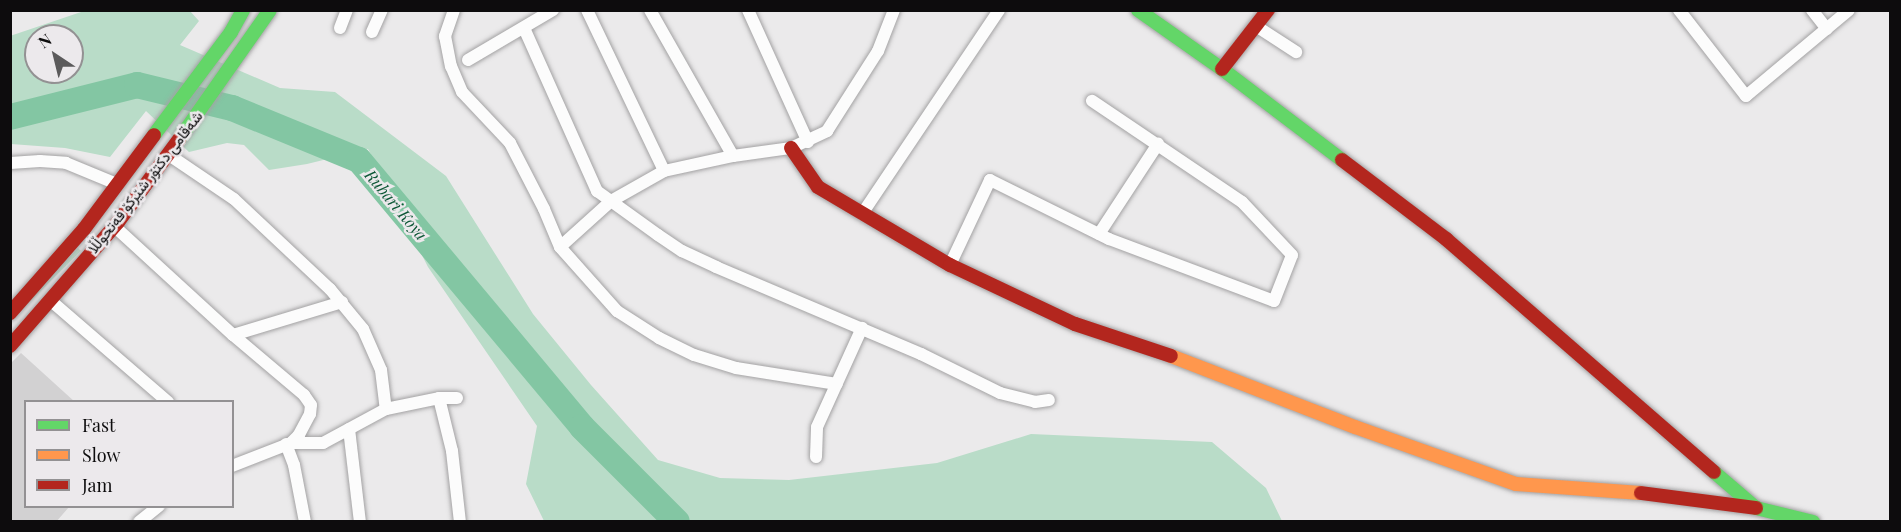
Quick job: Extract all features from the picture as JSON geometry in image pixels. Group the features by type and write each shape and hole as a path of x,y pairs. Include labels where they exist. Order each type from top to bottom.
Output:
{"street":[{"name":"شەقامی دکتۆر شێرکۆ فەتحوڵڵا","path":"10,313 84,229 231,32 243,10"},
{"name":"شەقامی دکتۆر شێرکۆ فەتحوڵڵا","path":"10,346 114,226 171,152 270,10"},
{"path":"340,28 347,10"},
{"path":"372,32 382,10"},
{"path":"454,10 445,36 451,66 462,92 510,143 544,209 560,247 617,311 659,338 694,355 736,368 837,384"},
{"path":"468,60 553,10"},
{"path":"587,10 664,171"},
{"path":"650,10 733,156"},
{"path":"748,10 808,142"},
{"path":"560,247 611,201 664,171 733,156 791,148 828,131 878,51 894,10"},
{"path":"862,214 999,10"},
{"path":"1138,10 1156,16 1446,239 1756,508"},
{"path":"1222,69 1268,10"},
{"path":"1679,10 1746,96 1849,10"},
{"path":"1812,10 1827,29"},
{"path":"1256,26 1296,52"},
{"path":"524,28 597,191 611,201 682,251 862,328 1000,393 1035,402 1049,400"},
{"path":"950,265 990,180 1099,234 1274,301 1292,255 1242,202 1092,101"},
{"path":"1099,234 1158,144"},
{"path":"791,148 818,187 950,265 1075,324 1161,352 1355,427 1516,484 1648,494 1756,508 1813,522"},
{"path":"171,152 234,199 288,247 342,303 363,329 381,370 386,409"},
{"path":"10,163 40,161 66,163 117,184"},
{"path":"114,226 233,335 304,395 311,405 303,428 289,443"},
{"path":"84,229 100,243"},
{"path":"50,300 166,400"},
{"path":"233,335 342,303"},
{"path":"816,457 817,428 862,328"},
{"path":"439,398 452,451 460,522"},
{"path":"235,462 289,443 323,443 386,409 439,398 457,398"},
{"path":"349,429 360,522"},
{"path":"289,443 305,522"},
{"path":"140,522 158,508"}],"green space":[{"path":"84,11 190,11 199,21 180,45 280,88 335,92 446,176 533,314 591,385 658,460 720,478 789,480 937,463 1031,434 1212,442 1266,488 1282,521 544,521 526,484 537,426 428,267 368,149 307,164 269,170 244,145 227,143 189,152 146,111 110,157 65,148 11,144 10,36 24,31 24,84 84,84 84,24 46,24"},
{"path":"78,248 81,251 10,322 10,316"}],"building":[{"path":"21,353 73,400 24,400 24,508 68,508 56,522 10,522 10,364"}],"waterway":[{"name":"Rubari Koya","path":"10,117 137,85 232,108 359,160 582,427 677,522"}],"traffic: fast":[{"path":"154,135 231,32 243,10"},
{"path":"180,138 270,10"},
{"path":"1138,10 1222,69 1342,160"},
{"path":"1714,472 1756,508 1813,522"}],"traffic: slow":[{"path":"1171,356 1355,427 1516,484 1641,493"}],"traffic: jam":[{"path":"1222,69 1268,10"},
{"path":"10,313 84,229 154,135"},
{"path":"10,346 118,222 180,138"},
{"path":"791,148 818,187 950,265 1075,324 1171,356"},
{"path":"1342,160 1446,239 1714,472"},
{"path":"1641,493 1756,508"}]}
